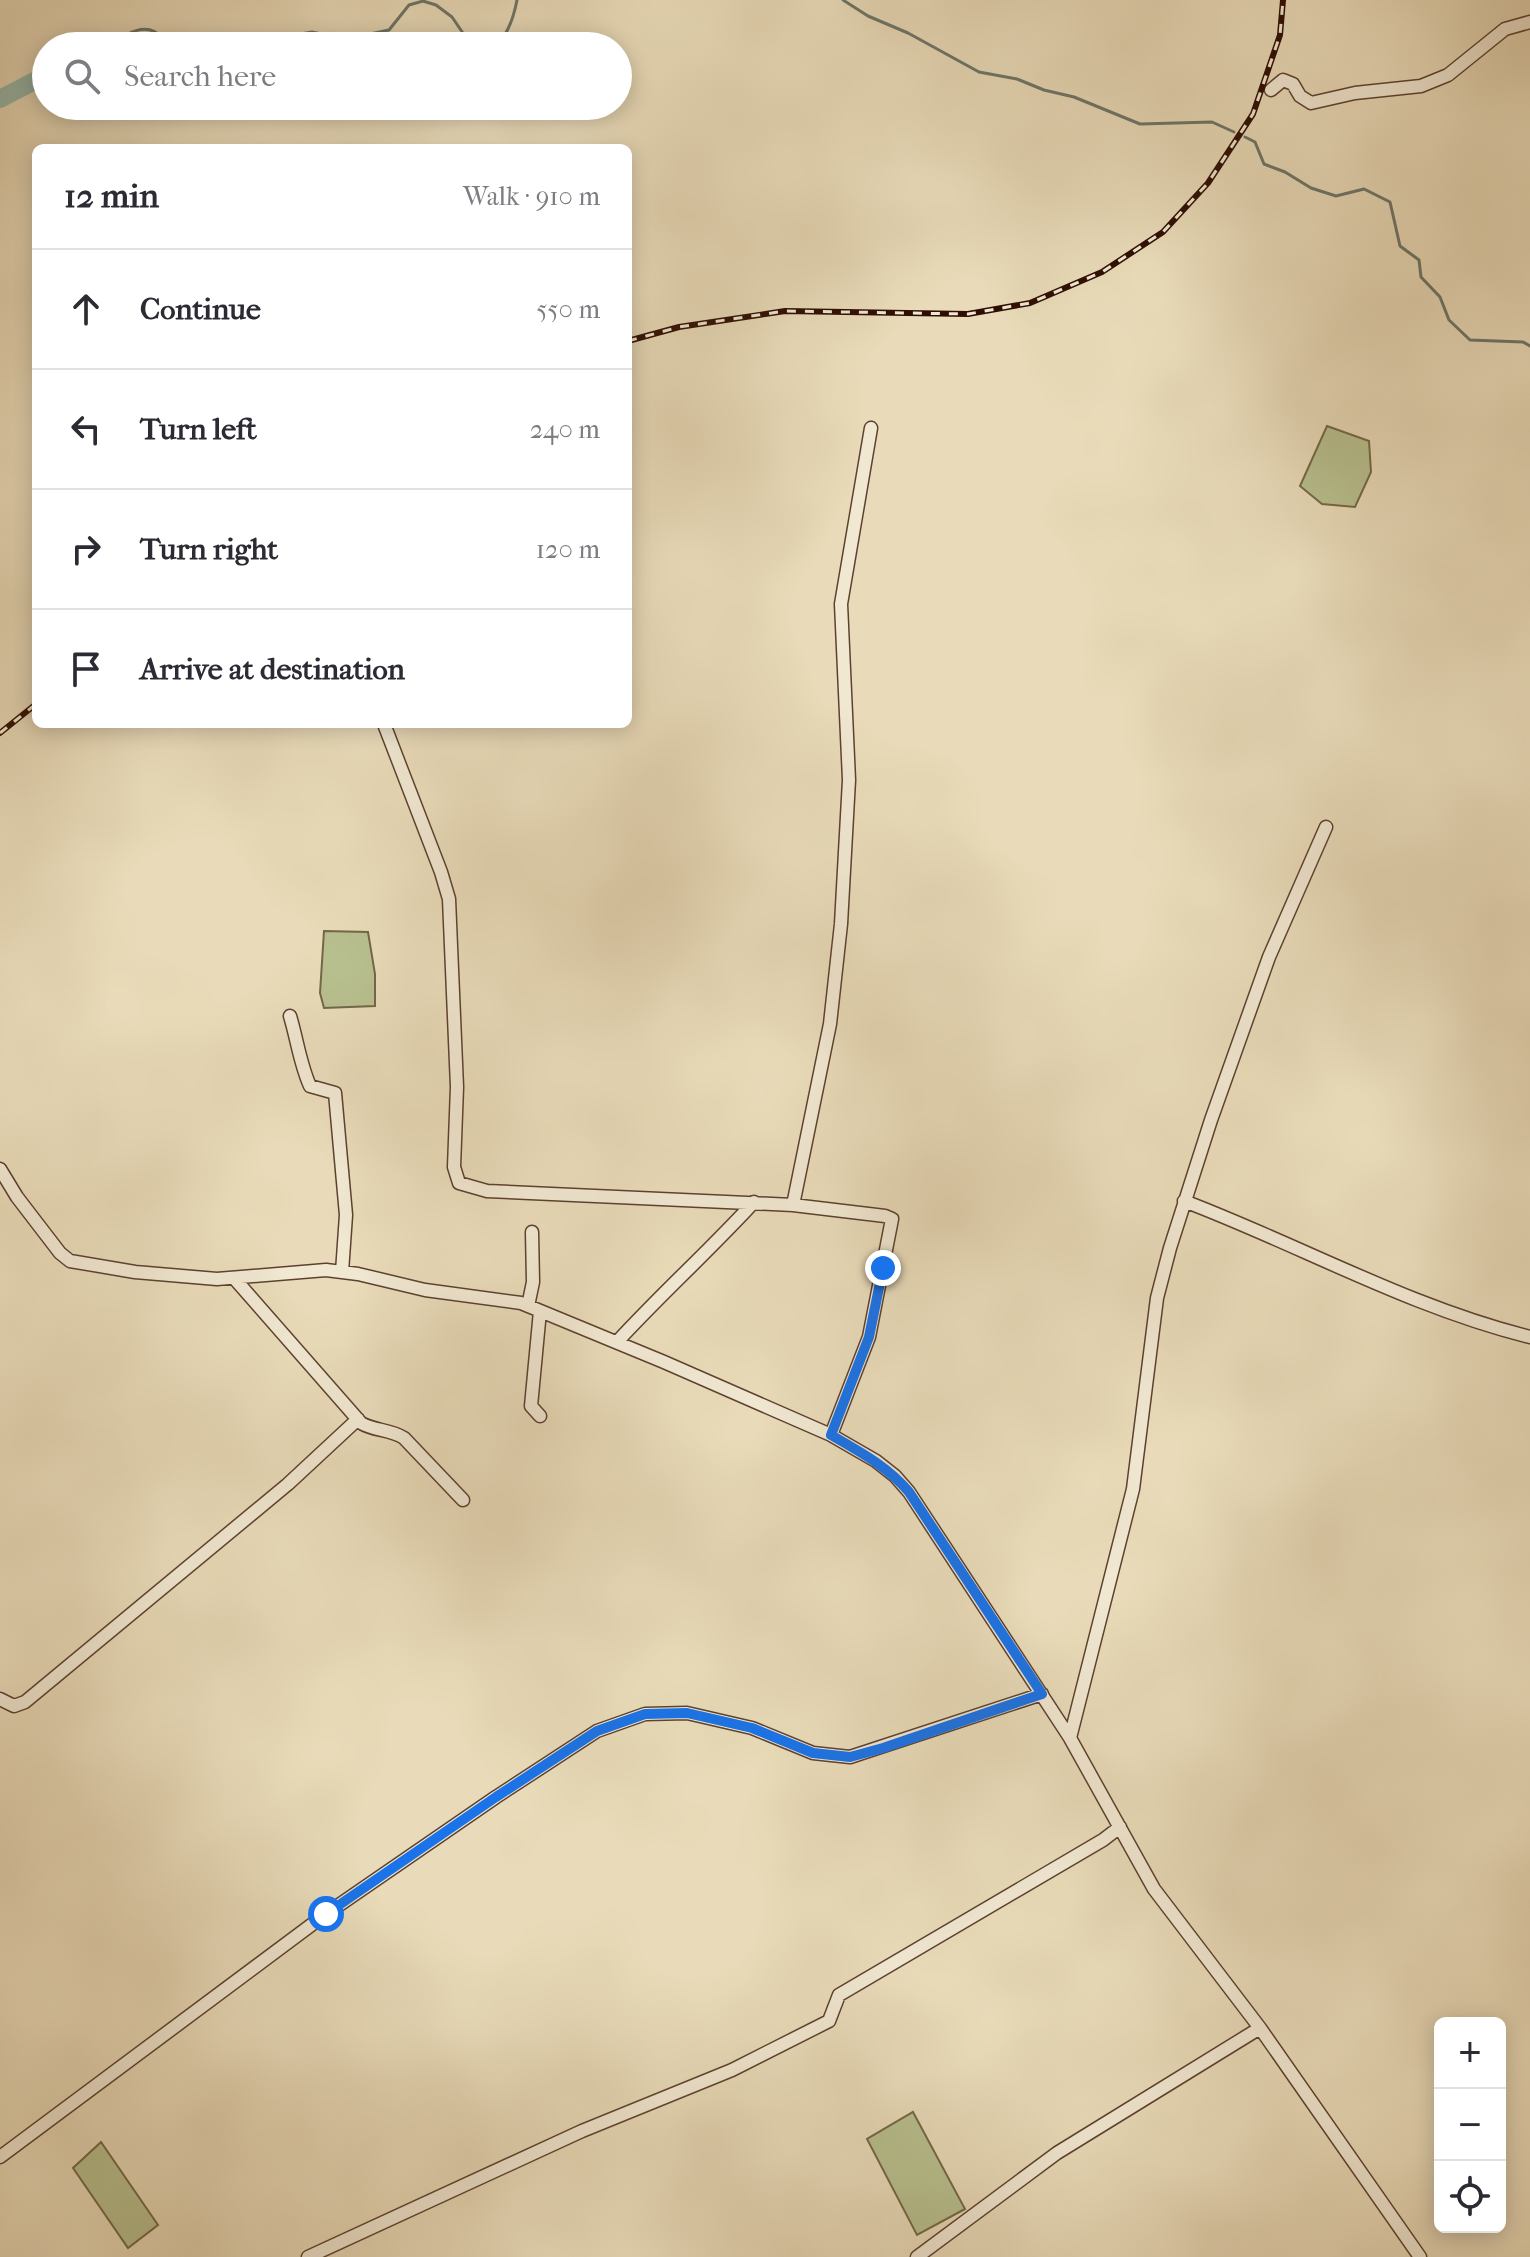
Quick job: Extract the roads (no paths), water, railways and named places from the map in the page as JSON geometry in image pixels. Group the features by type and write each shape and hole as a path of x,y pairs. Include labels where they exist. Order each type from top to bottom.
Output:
{"street":[{"path":"1271,90 1283,80 1293,84 1300,96 1311,103 1355,93 1421,86 1448,75 1505,29 1530,22"},
{"path":"793,1205 830,1024 841,924 849,780 841,604 871,428"},
{"path":"386,728 449,899 457,1087 454,1167 459,1183 487,1191 793,1205 892,1219 869,1337 831,1435"},
{"path":"1070,1738 1133,1489 1157,1298 1184,1201 1269,957 1326,827"},
{"path":"290,1016 310,1086 335,1093 346,1215 342,1272"},
{"path":"0,1169 17,1197 65,1259 135,1272 234,1278 285,1272 342,1272 425,1290 500,1299 617,1342 831,1435 876,1461 909,1492 1042,1694 1154,1889 1260,2028 1420,2257"},
{"path":"1184,1201 1242,1223 1429,1306 1530,1337"},
{"path":"617,1342 754,1202"},
{"path":"532,1232 534,1309 531,1406 540,1416"},
{"path":"234,1278 364,1425 394,1431 404,1438 463,1500"},
{"path":"0,1699 14,1706 25,1702 288,1484 358,1419"},
{"path":"0,2157 326,1914 597,1731 645,1714 687,1713 752,1728 813,1753 850,1757 1042,1694"},
{"path":"308,2257 459,2185 732,2070 829,2021 839,1995 1103,1840 1120,1827"},
{"path":"917,2257 1057,2153 1260,2028"}],"waterway":[{"path":"506,32 517,0"},
{"path":"843,0 868,16 908,33 979,72 1017,79 1074,97 1140,124 1212,122 1234,132"},
{"path":"380,32 389,30 409,5 423,1 436,5 452,17 462,32"},
{"path":"132,32 144,29 154,32"},
{"path":"0,99 32,82"},
{"path":"1245,137 1255,142 1264,164 1285,172 1311,188 1336,196 1364,189 1390,202 1400,246 1419,260 1421,277 1440,297 1449,320 1470,340 1523,342 1530,346"}],"railway":[{"path":"632,340 679,327 785,311 968,314 1030,303 1102,272 1163,232 1208,183 1253,114 1280,35 1283,0"},
{"path":"0,733 32,707"}]}
